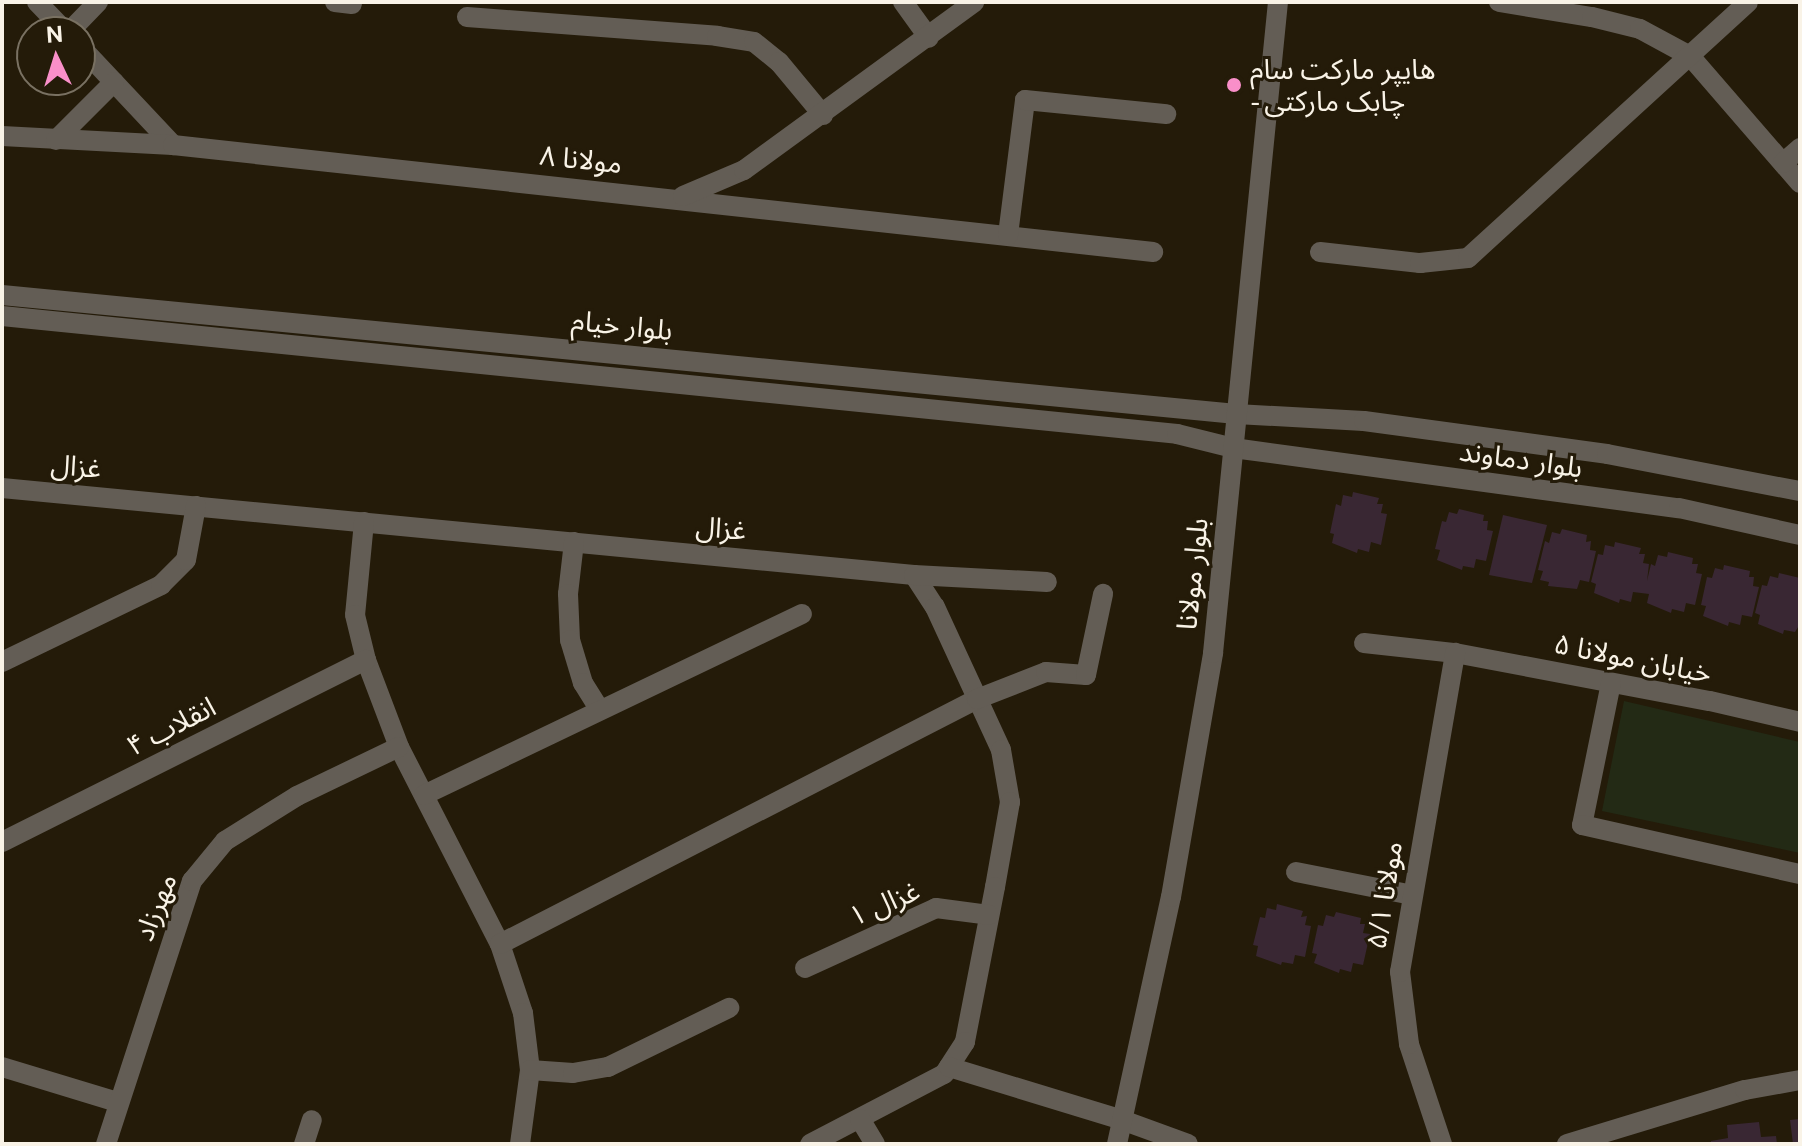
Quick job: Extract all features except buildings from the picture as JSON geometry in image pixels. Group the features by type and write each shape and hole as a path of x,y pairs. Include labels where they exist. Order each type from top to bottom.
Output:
{"street":[{"path":"37,2 51,16"},
{"path":"903,2 929,38"},
{"path":"680,198 744,170 929,38 974,2"},
{"name":"بلوار مولانا","path":"1117,1144 1171,897 1213,653 1278,2"},
{"path":"1499,2 1592,17 1640,29 1690,56 1800,183"},
{"path":"1320,252 1420,263 1468,258 1748,2"},
{"path":"467,17 717,36 754,42 779,62 823,115"},
{"path":"96,63 173,145"},
{"path":"56,140 114,82"},
{"path":"1008,235 1025,100 1166,114"},
{"name":"مولانا ۸","path":"2,136 173,145 1153,252"},
{"path":"1783,163 1800,148"},
{"name":"بلوار خیام","path":"2,295 1236,414"},
{"name":"بلوار خیام","path":"2,316 1177,434 1233,448"},
{"name":"بلوار دماوند","path":"1236,414 1364,421 1607,454 1800,491"},
{"name":"بلوار دماوند","path":"1233,448 1679,508 1800,535"},
{"name":"غزال","path":"2,488 914,575 1047,582"},
{"path":"2,662 161,585 186,560 196,506"},
{"path":"364,522 355,615 366,660 399,747 500,944 523,1013 530,1070 520,1144"},
{"path":"574,542 568,594 570,640 583,683 600,710"},
{"path":"810,1144 944,1074 965,1042 1010,802 1001,750 935,607 914,575"},
{"path":"500,944 977,699 1046,672 1086,675 1103,594"},
{"path":"424,795 802,614"},
{"name":"خیابان مولانا ۵","path":"1364,643 1455,653 1800,722"},
{"name":"مولانا ۵/۱","path":"1442,1144 1407,1029 1400,972 1455,653"},
{"name":"انقلاب ۴","path":"2,842 366,660"},
{"path":"1611,683 1582,825 1800,874"},
{"name":"مهرزاد","path":"106,1144 117,1102 192,881 225,841 297,796 399,747"},
{"path":"1296,872 1412,895"},
{"name":"غزال ۱","path":"805,968 936,908 989,915"},
{"path":"530,1070 573,1073 608,1067 729,1008"},
{"path":"2,1067 117,1102"},
{"path":"949,1067 1122,1120 1188,1144"},
{"path":"1567,1144 1745,1090 1800,1080"},
{"path":"860,1119 875,1144"},
{"path":"304,1144 312,1120"}],"green space":[{"path":"1624,701 1800,742 1800,853 1602,811"}],"place":[{"name":"هایپر مارکت سام - چابک مارکتی","path":"1234,85"}]}
